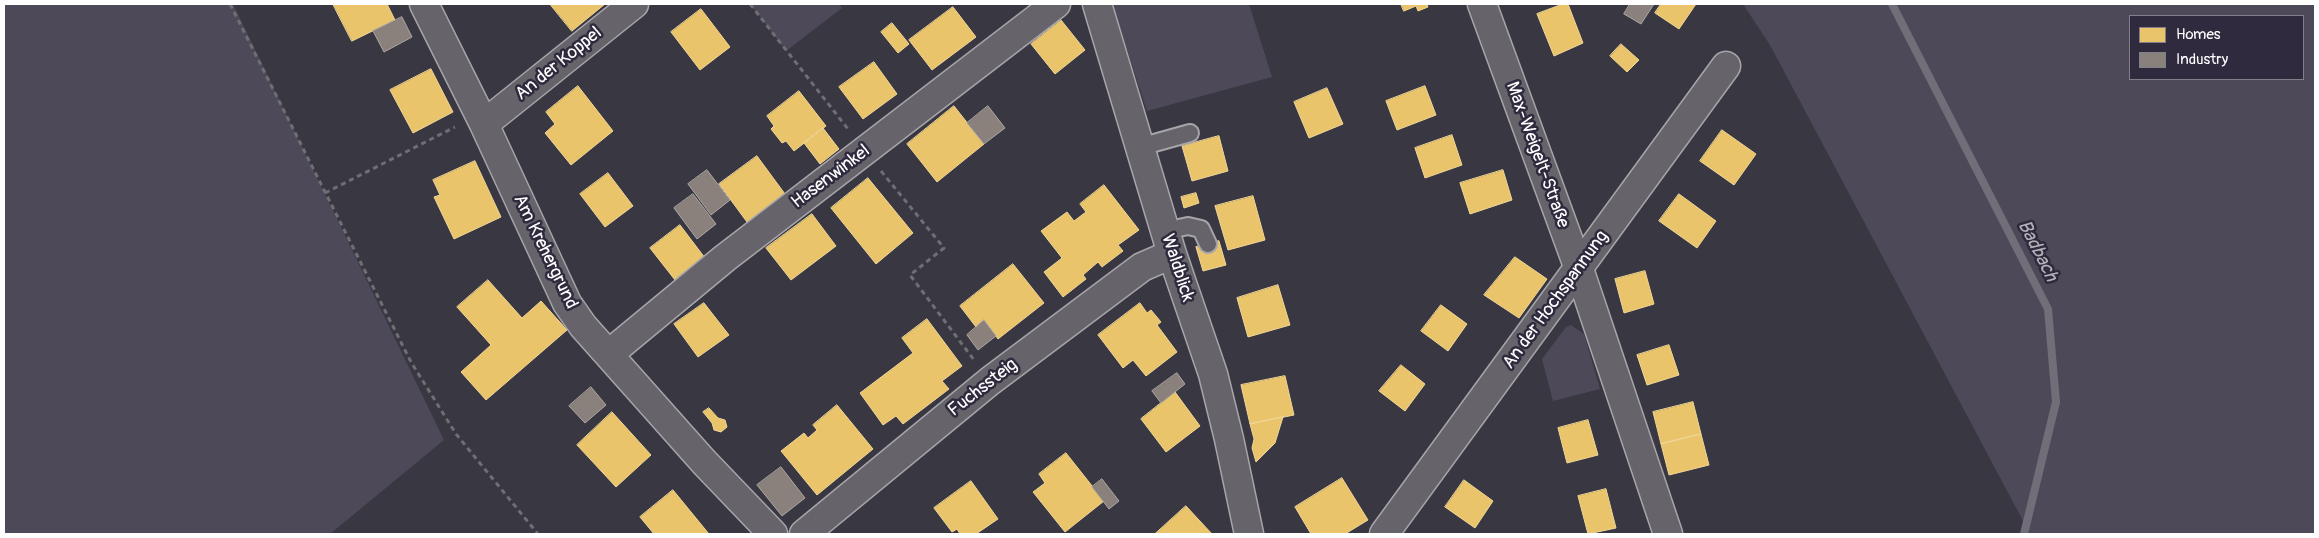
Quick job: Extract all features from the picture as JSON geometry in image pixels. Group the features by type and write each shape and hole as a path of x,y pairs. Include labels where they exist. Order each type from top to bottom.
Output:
{"street":[{"name":"Am Krehergrund","path":"424,4 482,119 567,303 583,326 704,462 773,534"},
{"name":"An der Koppel","path":"482,119 634,4"},
{"name":"Hasenwinkel","path":"609,354 725,258 1056,4"},
{"name":"Waldblick","path":"1097,4 1169,242 1213,374 1249,534"},
{"name":"Max-Weigelt-Straße","path":"1482,4 1579,269 1668,534"},
{"name":"An der Hochspannung","path":"1384,534 1726,66"},
{"name":"Fuchssteig","path":"804,534 990,381 1142,267 1169,242"}],"lane":[{"path":"1140,147 1190,133"},
{"path":"1169,242 1195,226 1201,229 1208,244"}],"path":[{"path":"230,4 421,378 456,434 538,534"},
{"path":"750,4 944,248 910,275 990,381"},
{"path":"325,192 482,119"}],"shaded area":[{"path":"4,4 233,4 444,440 330,534 4,534"},
{"path":"750,4 839,4 842,8 786,51"},
{"path":"1112,4 1249,4 1272,77 1147,111"},
{"path":"1743,4 2315,4 2315,534 2030,534 1770,45"},
{"path":"1571,325 1584,334 1600,389 1553,401 1542,359 1566,327"}],"building: Homes":[{"path":"333,4 387,4 395,20 352,41"},
{"path":"550,4 605,4 572,31"},
{"path":"1401,4 1427,4 1428,7 1418,11 1416,6 1404,11"},
{"path":"1563,4 1568,4 1583,43 1554,56 1537,14"},
{"path":"1661,4 1696,4 1679,29 1655,13"},
{"path":"953,7 976,37 932,70 909,40"},
{"path":"701,9 730,47 700,70 671,32"},
{"path":"1061,20 1085,50 1055,74 1031,44"},
{"path":"892,23 909,44 898,53 881,32"},
{"path":"1621,44 1639,60 1627,72 1610,56"},
{"path":"874,62 897,94 863,119 839,87"},
{"path":"431,69 453,112 413,133 390,90"},
{"path":"578,86 613,131 571,165 545,133 555,124 546,112"},
{"path":"1425,86 1436,115 1397,130 1386,101"},
{"path":"1327,88 1343,124 1309,138 1294,102"},
{"path":"799,91 826,126 794,151 786,141 782,143 771,129 774,126 767,116"},
{"path":"954,106 984,144 937,182 907,144"},
{"path":"823,128 839,149 820,164 804,143"},
{"path":"1722,130 1756,154 1734,185 1700,161"},
{"path":"1452,135 1462,165 1425,178 1415,148"},
{"path":"1219,136 1228,171 1192,181 1182,146"},
{"path":"757,156 785,194 747,222 719,184"},
{"path":"475,161 501,217 454,239 434,197 440,195 433,180"},
{"path":"1503,170 1512,200 1470,214 1460,183"},
{"path":"608,173 633,206 605,227 580,194"},
{"path":"868,178 913,233 876,264 831,208"},
{"path":"1104,185 1139,230 1118,245 1123,251 1102,267 1098,262 1083,275 1086,279 1063,297 1044,272 1062,258 1041,231 1067,212 1074,221 1086,212 1080,204"},
{"path":"1196,193 1199,203 1184,208 1181,197"},
{"path":"1679,194 1716,221 1697,248 1659,221"},
{"path":"1253,196 1265,240 1228,250 1215,206"},
{"path":"812,214 836,246 791,280 766,248"},
{"path":"680,225 705,258 675,280 650,248"},
{"path":"1219,241 1226,265 1203,271 1196,247"},
{"path":"1515,257 1547,279 1519,318 1484,295"},
{"path":"1013,264 1044,303 998,339 984,320 976,327 960,306"},
{"path":"1645,271 1654,304 1624,313 1615,279"},
{"path":"488,280 522,318 541,301 567,330 486,400 461,372 491,345 457,307"},
{"path":"1278,285 1290,325 1248,337 1237,298"},
{"path":"704,303 729,335 698,357 674,324"},
{"path":"1140,303 1147,313 1151,310 1161,322 1157,325 1177,352 1146,376 1133,360 1123,368 1098,335"},
{"path":"1441,305 1467,324 1448,351 1421,331"},
{"path":"927,319 962,366 942,381 949,389 903,424 896,416 883,425 860,393 913,353 902,338"},
{"path":"1669,345 1679,375 1647,385 1637,355"},
{"path":"1401,365 1425,384 1405,411 1379,391"},
{"path":"1285,376 1294,415 1250,424 1241,385"},
{"path":"1175,392 1200,426 1166,452 1141,419"},
{"path":"1693,402 1701,434 1661,444 1653,412"},
{"path":"837,405 873,449 817,495 781,451 804,433 808,438 817,430 813,425"},
{"path":"709,408 718,418 725,420 727,427 721,432 714,430 712,423 703,412"},
{"path":"612,412 651,455 616,487 577,445"},
{"path":"1283,417 1275,443 1256,462 1252,448 1254,439 1250,424"},
{"path":"1588,420 1598,455 1567,463 1558,428"},
{"path":"1701,434 1709,465 1669,475 1661,444"},
{"path":"1066,453 1104,501 1065,532 1033,492 1045,483 1039,474"},
{"path":"1342,478 1368,520 1345,534 1311,534 1295,507"},
{"path":"1464,480 1493,501 1475,528 1445,507"},
{"path":"971,481 998,519 976,534 960,534 957,529 952,532 934,508"},
{"path":"1606,489 1616,528 1588,534 1578,496"},
{"path":"673,490 709,534 654,534 640,517"},
{"path":"1186,506 1212,534 1155,534"}],"building: Industry":[{"path":"1630,4 1654,4 1641,24 1624,14"},
{"path":"402,17 412,37 384,52 373,31"},
{"path":"988,106 1005,128 984,144 967,123"},
{"path":"707,170 730,200 711,215 688,184"},
{"path":"693,194 716,224 697,239 674,208"},
{"path":"984,320 996,336 978,350 967,335"},
{"path":"1177,373 1185,384 1161,403 1152,391"},
{"path":"591,387 606,405 585,423 569,406"},
{"path":"781,467 805,498 782,516 757,485"},
{"path":"1102,479 1119,501 1109,509 1092,487"}],"waterway":[{"name":"Badbach","path":"1892,4 2048,309 2056,402 2024,534"}]}
